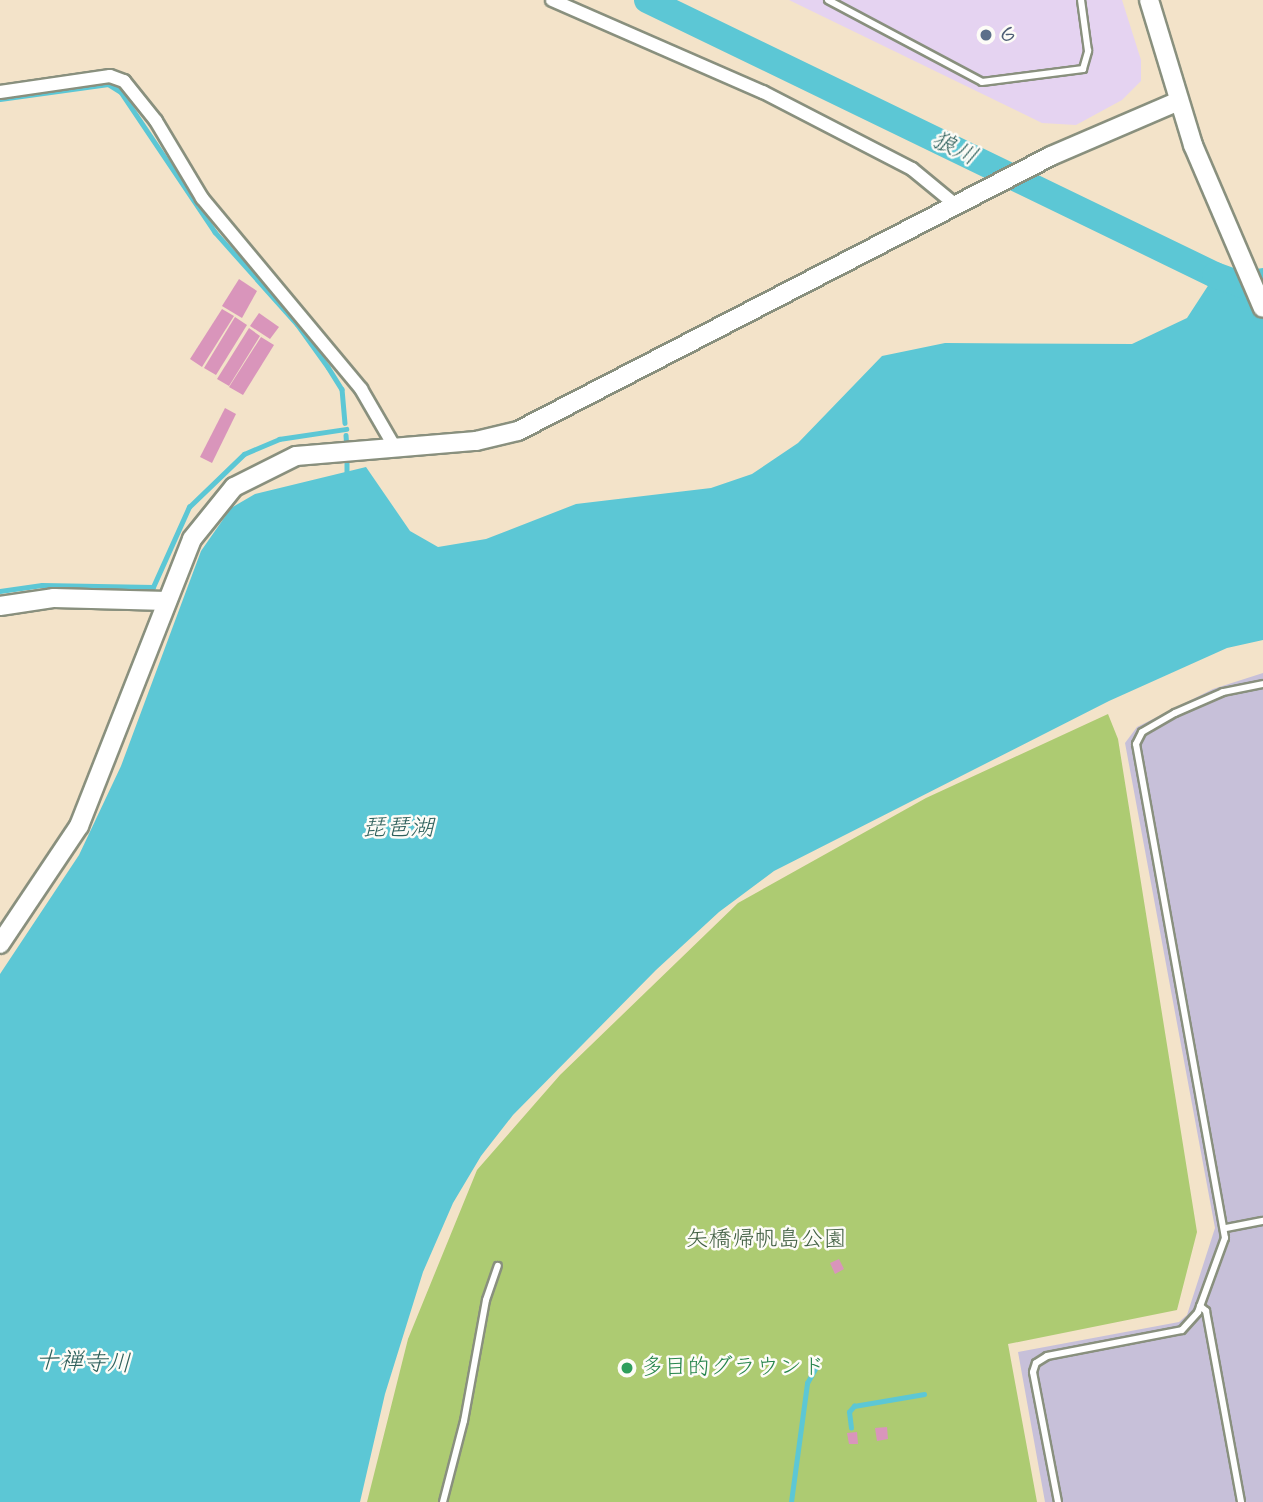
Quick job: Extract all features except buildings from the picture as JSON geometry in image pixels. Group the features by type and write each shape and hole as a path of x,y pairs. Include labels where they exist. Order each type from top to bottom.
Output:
{"street":[{"path":"552,0 763,92 912,169 957,206"},
{"path":"1149,0 1193,145 1263,308"},
{"path":"0,92 110,76 124,82 156,121 202,198 361,389 394,446"},
{"path":"0,944 79,826 192,539 234,487 296,456 476,441 518,431 1051,156 1179,101"},
{"path":"0,606 54,598 167,601"}],"lane":[{"path":"828,0 982,82 1083,69 1088,51 1081,0"},
{"path":"1058,1502 1033,1373 1036,1363 1047,1356 1182,1330 1200,1306 1226,1228 1136,744 1142,732 1175,713 1223,692 1262,684 1263,695"},
{"path":"1226,1228 1263,1221"},
{"path":"443,1502 464,1421 486,1300 498,1266"},
{"path":"1200,1306 1206,1311 1241,1502"}],"shaded area":[{"path":"789,0 1122,0 1141,60 1141,81 1122,100 1076,125 1042,123"},
{"path":"1263,673 1263,1502 1045,1502 1018,1352 1179,1322 1187,1315 1215,1228 1125,743 1137,727 1213,689"}],"green space":[{"name":"矢橋帰帆島公園","path":"1108,714 1118,739 1197,1232 1177,1310 1008,1344 1037,1502 367,1502 408,1339 477,1170 560,1075 738,903 926,798"}],"water":[{"name":"琵琶湖","path":"1263,268 1263,640 1227,648 1109,701 774,871 719,912 656,970 513,1115 481,1156 453,1203 423,1272 385,1394 360,1502 0,1502 0,974 79,855 121,766 201,551 231,508 255,494 366,467 410,531 438,547 486,539 576,504 711,488 752,474 798,443 882,356 945,343 1132,344 1187,318 1215,275"}],"waterway":[{"name":"狼川","path":"647,0 1215,275 1248,287"},
{"path":"0,99 108,84 121,92 215,232 297,324 328,367 342,389 345,423"},
{"path":"0,591 42,585 153,587 189,507 244,454 279,439 346,429"},
{"path":"346,435 347,448"},
{"path":"347,457 347,476"},
{"path":"791,1502 807,1383 817,1366"},
{"path":"851,1428 849,1412 854,1406 924,1394"}],"place":[{"name":"G","path":"986,35"},
{"name":"多目的グラウンド","path":"627,1368"}],"water label":[{"name":"十禅寺川","path":"83,1363"}]}
